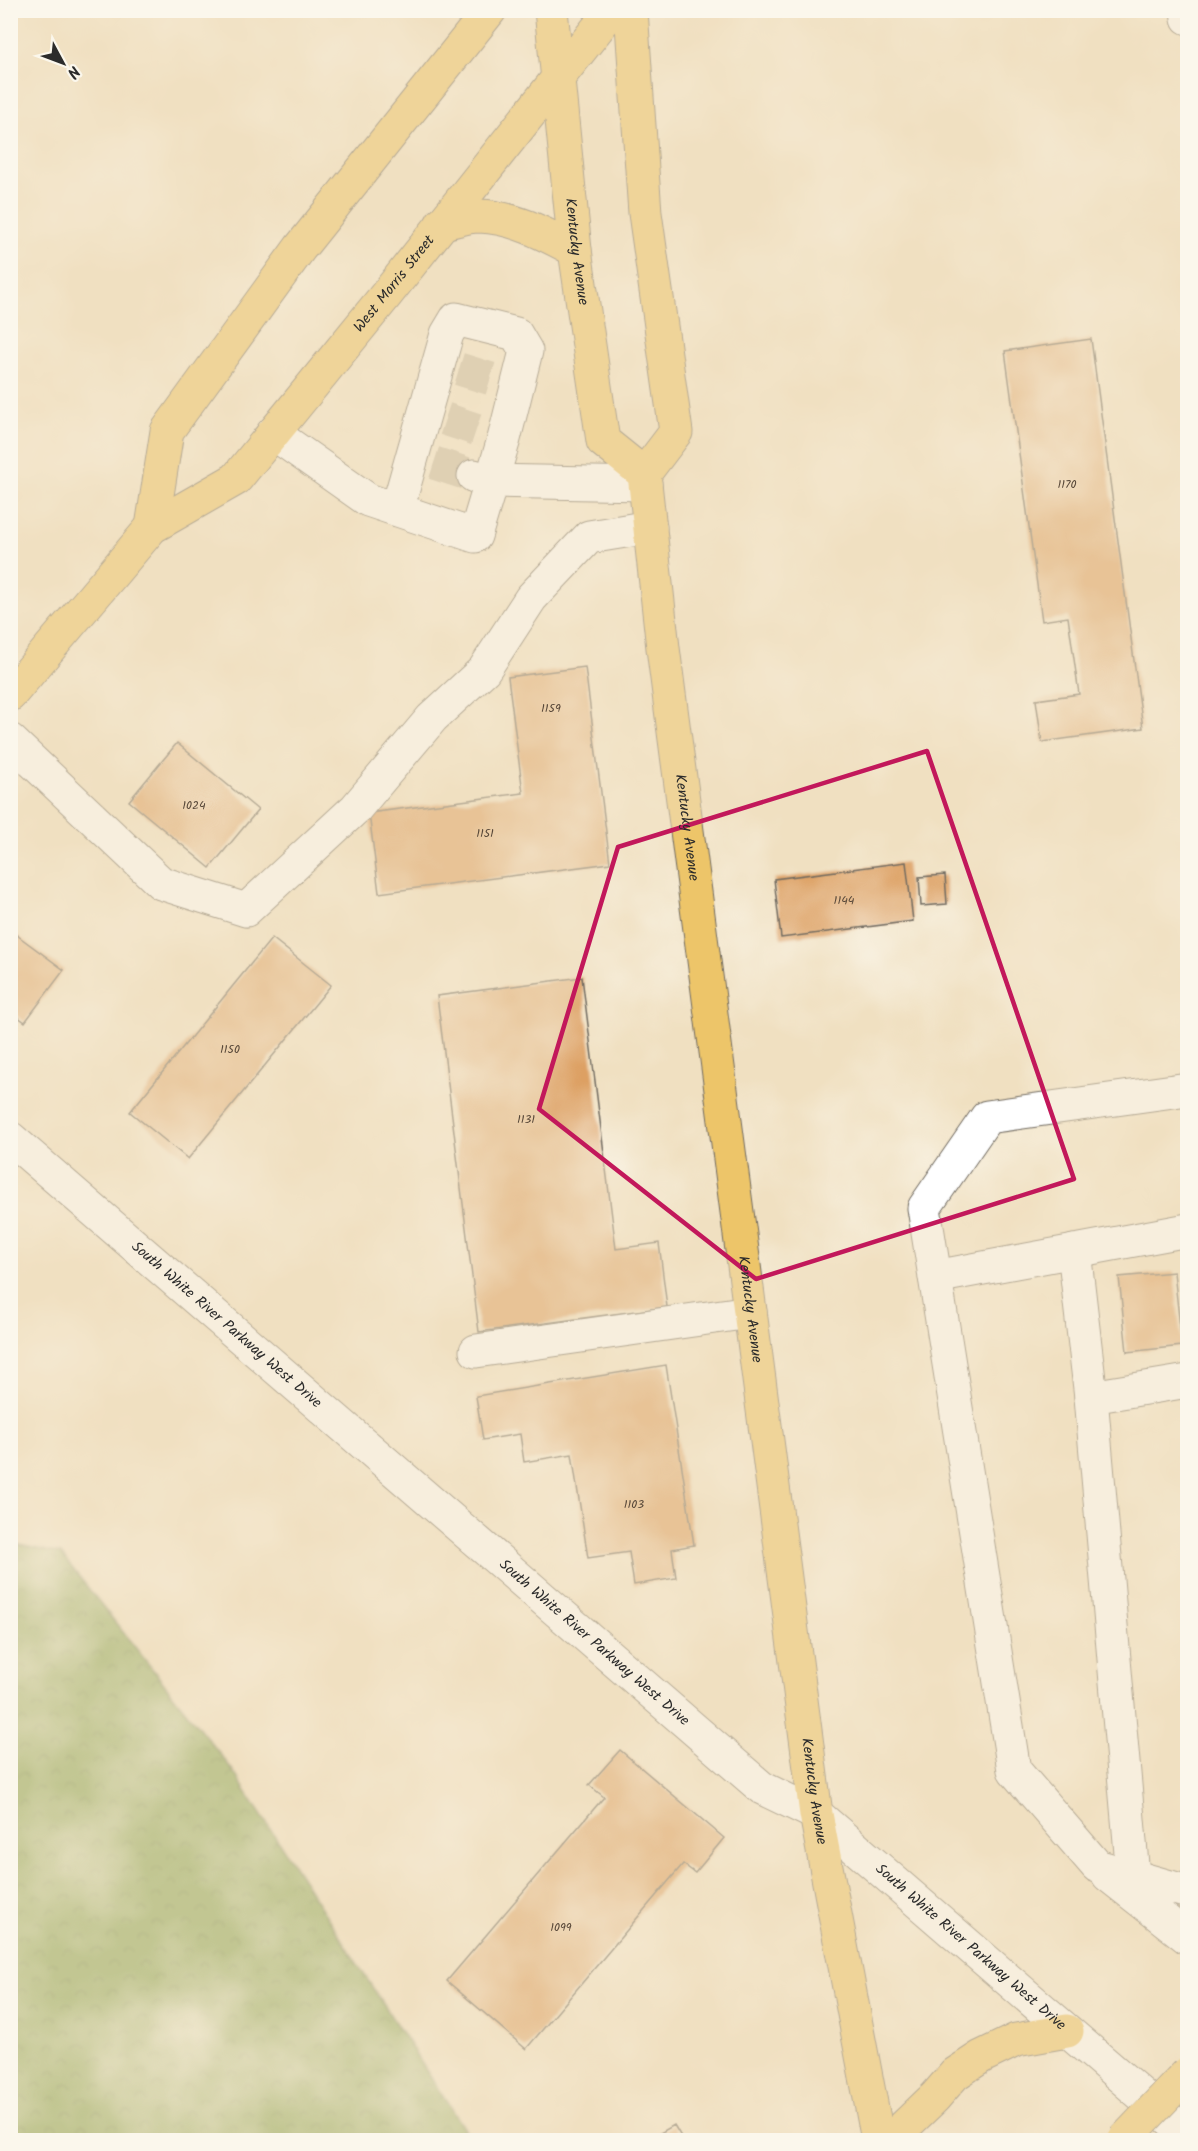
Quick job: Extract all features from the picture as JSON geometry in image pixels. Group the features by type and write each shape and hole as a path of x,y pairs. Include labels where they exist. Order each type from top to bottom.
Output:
{"main road":[{"path":"152,527 167,431 300,248 490,10"},
{"name":"Kentucky Avenue","path":"551,10 575,250 603,441 644,479 663,648 816,1814 878,2140"},
{"name":"West Morris Street","path":"14,682 152,527 236,478 612,10"},
{"path":"631,10 645,213 676,432 644,479"},
{"path":"442,223 478,216 509,220 547,235 575,250"},
{"path":"890,2140 935,2097 955,2074 1016,2040 1067,2031"},
{"path":"1124,2140 1188,2073"}],"street":[{"path":"1187,10 1188,18"},
{"path":"273,434 368,500 397,510 475,536 483,478 507,384 526,351 516,334 456,319 447,334 449,366 423,459 397,510"},
{"path":"483,478 644,479"},
{"path":"10,740 161,883 246,910 356,808 432,718 483,670 531,598 589,537 650,527"},
{"path":"1188,1089 987,1117 924,1208 1014,1770 1097,1866 1188,1938"},
{"name":"South White River Parkway West Drive","path":"10,1138 762,1788 816,1814 1188,2135"},
{"path":"935,1277 1188,1230"},
{"path":"1074,1251 1091,1397 1133,1876"},
{"path":"476,1351 750,1312"},
{"path":"1091,1397 1188,1381"},
{"path":"1097,1866 1188,1892"}],"highlighted area":[{"path":"927,751 1074,1179 756,1279 539,1109 618,847"}],"green space":[{"path":"11,1543 61,1554 231,1768 471,2140 11,2140"}],"building":[{"path":"1091,339 1143,728 1042,742 1036,700 1079,694 1068,617 1042,621 1005,351"},
{"path":"585,667 610,863 379,893 369,813 523,793 508,677"},
{"path":"177,743 258,810 210,868 129,801"},
{"path":"906,862 913,921 781,938 774,879"},
{"path":"945,875 947,904 921,906 919,877"},
{"path":"10,930 64,970 25,1022 10,1011"},
{"path":"272,938 331,985 188,1159 130,1112"},
{"path":"582,977 616,1249 659,1243 667,1307 479,1332 437,996"},
{"path":"1174,1272 1182,1346 1127,1352 1119,1277"},
{"path":"666,1365 694,1545 672,1549 676,1578 634,1585 629,1552 588,1558 572,1454 524,1462 520,1434 483,1440 476,1396"},
{"path":"620,1750 724,1838 695,1873 683,1864 526,2049 447,1981 604,1797 589,1785"},
{"path":"674,2125 683,2140 648,2140"}],"tunnel":[{"path":"459,369 498,381"},
{"path":"445,419 484,432"},
{"path":"434,463 474,476"}]}
